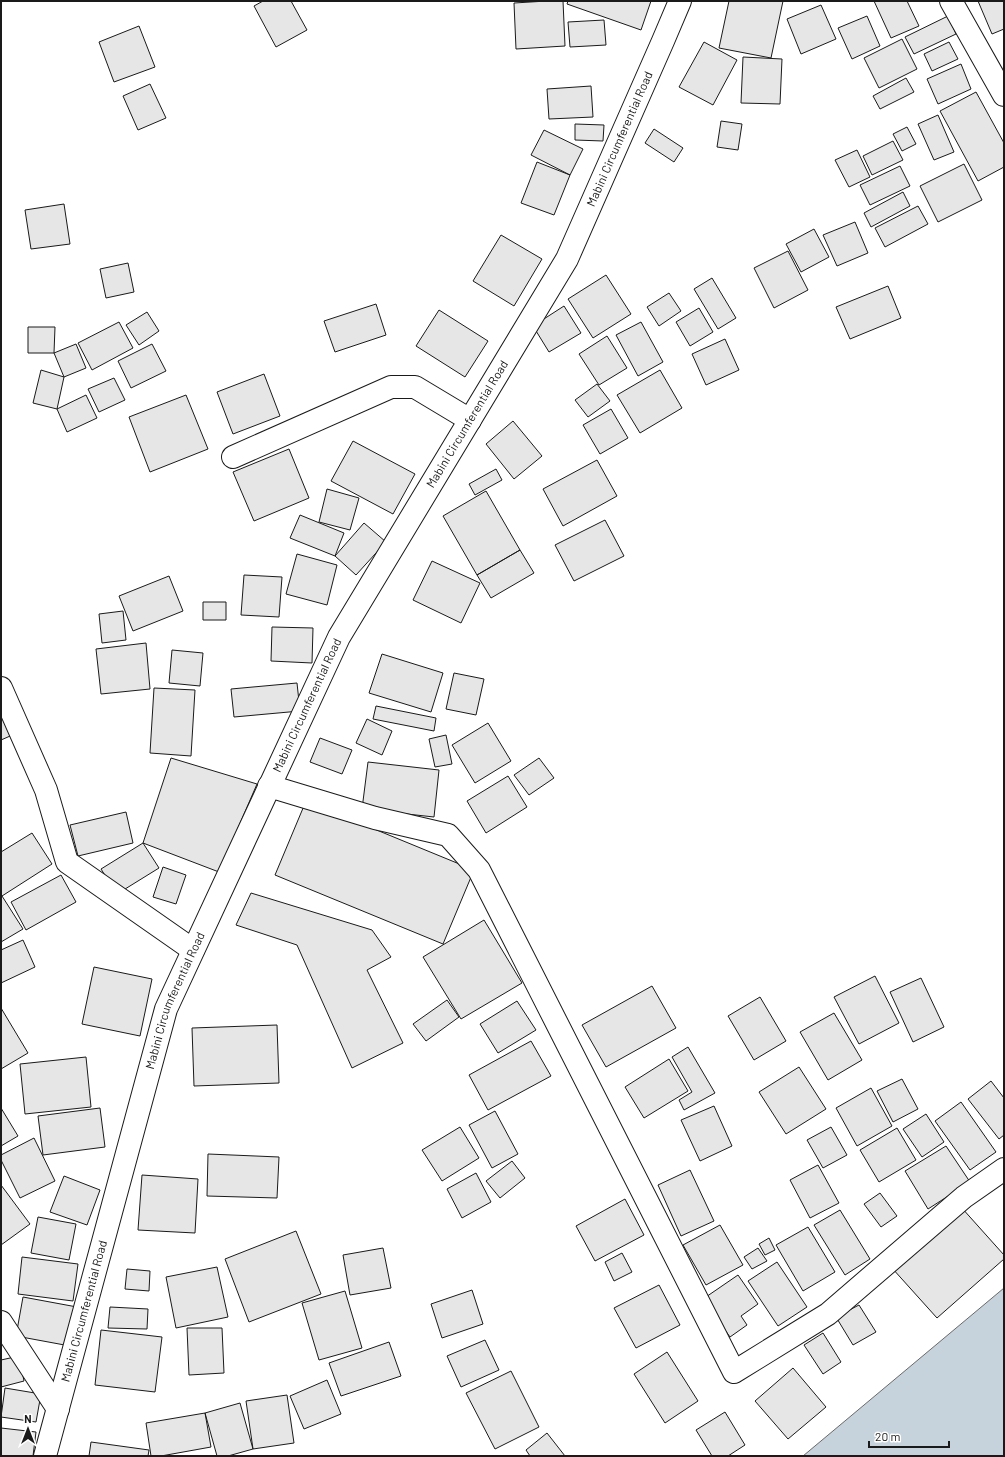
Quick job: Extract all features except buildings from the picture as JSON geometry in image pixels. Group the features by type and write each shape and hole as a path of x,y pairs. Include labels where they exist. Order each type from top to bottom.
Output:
{"street":[{"name":"Mabini Circumferential Road","path":"45,1456 166,1009 339,637 567,259 680,1"},
{"path":"951,1 1004,95"},
{"path":"233,456 391,387 415,387 470,420"},
{"path":"1,688 46,790 66,862 193,950"},
{"path":"269,786 375,818 448,835 479,870 734,1372 828,1314 964,1197 1004,1169"},
{"path":"1,1322 58,1409"}],"shaded area":[{"path":"1004,1288 1004,1456 803,1456"}]}
